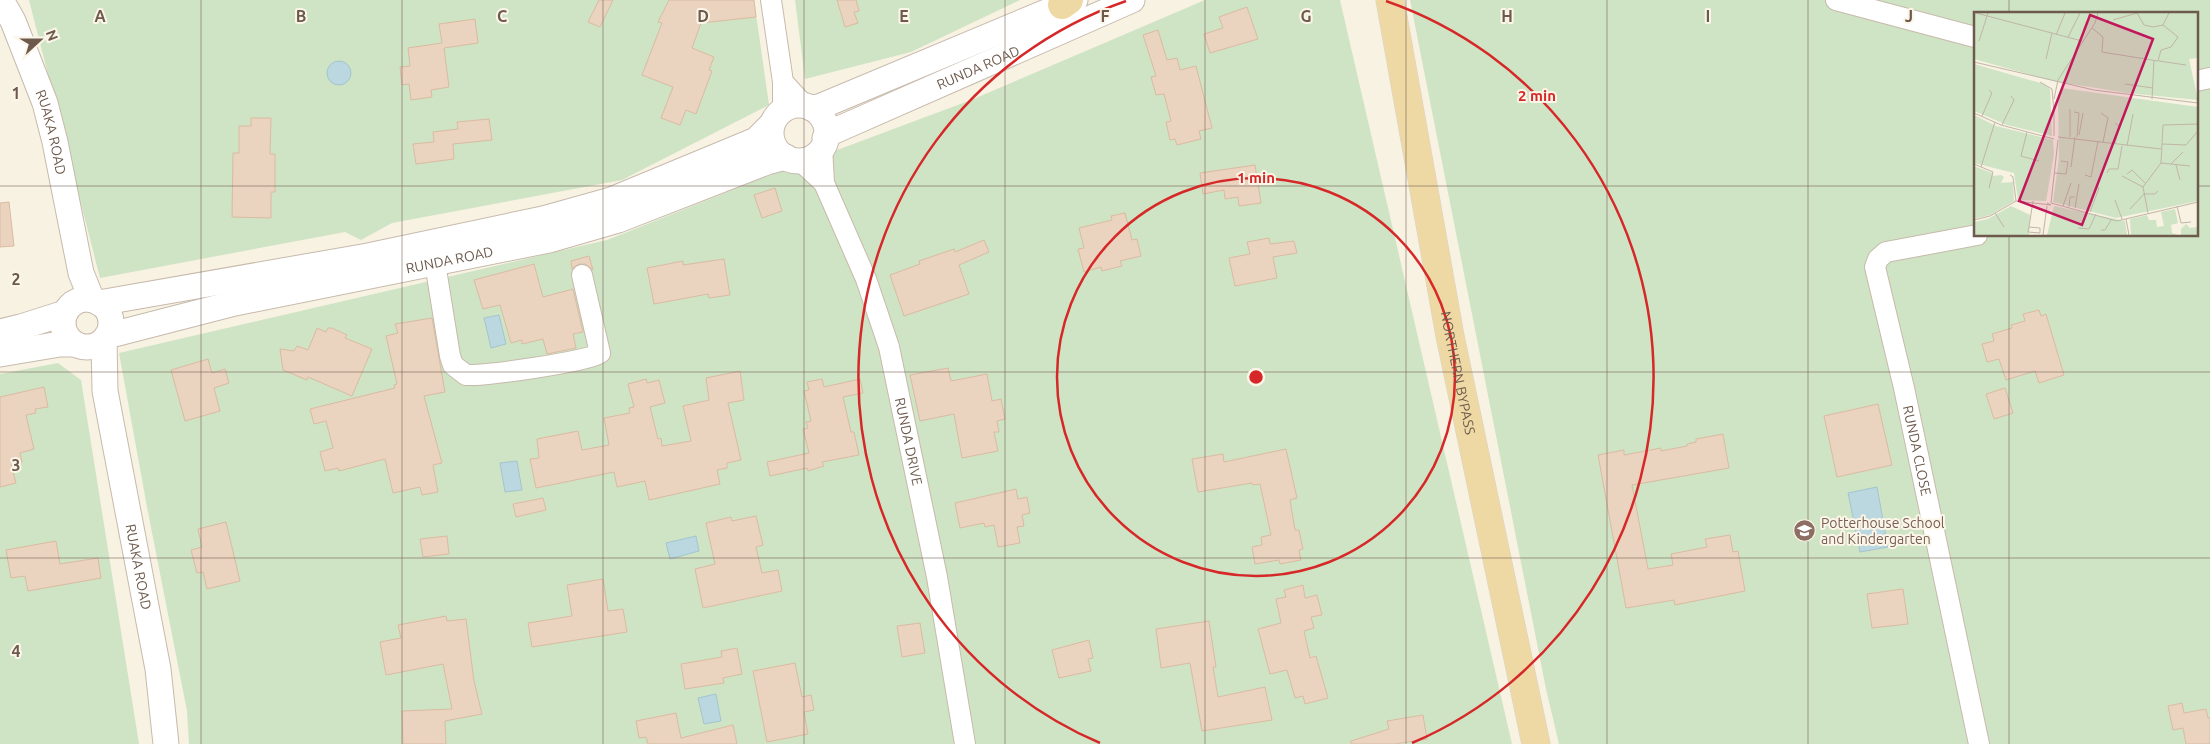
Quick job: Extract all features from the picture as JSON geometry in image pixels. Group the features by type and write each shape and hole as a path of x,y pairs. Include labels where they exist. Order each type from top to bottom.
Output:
{"main road":[{"name":"NORTHERN BYPASS","path":"1390,0 1450,336 1536,744"}],"street":[{"name":"RUAKA ROAD","path":"1,0 12,21 45,103 55,142 81,273 82,305"},
{"name":"RUNDA DRIVE","path":"772,0 784,82 793,112"},
{"name":"RUNDA ROAD","path":"824,142 832,132 1132,0"},
{"path":"1836,0 1907,10 1974,37"},
{"name":"RUNDA ROAD","path":"0,332 21,327 82,305 368,256 542,219 611,200 756,140 793,112 819,107 1069,2"},
{"name":"RUNDA DRIVE","path":"793,112 822,119 826,126 824,183 866,279 889,347 937,577 965,744"},
{"name":"RUNDA DRIVE","path":"793,112 772,139 780,153 793,159"},
{"path":"793,159 809,158 824,142"},
{"name":"RUNDA ROAD","path":"105,338 226,304 549,240 618,220 767,162 793,159"},
{"path":"793,159 824,183"},
{"name":"RUNDA CLOSE","path":"1974,235 1886,252 1878,259 1875,267 1904,388 1978,744"},
{"path":"435,263 450,356 453,365 466,376 575,361 594,357 600,353 582,275"},
{"path":"0,354 60,344 91,347 105,338 110,320 105,307 82,305 63,326 67,336 77,345"},
{"name":"RUAKA ROAD","path":"105,338 105,391 158,669 166,744"},
{"name":"RUAKA ROAD","path":"77,345 105,391"}],"green space":[{"path":"29,0 754,0 769,105 622,180 392,223 361,240 345,232 100,278"},
{"path":"795,0 1020,0 911,52 805,79"},
{"path":"1205,0 1340,0 1512,744 189,744 187,711 119,353 607,240 773,174 971,100"},
{"path":"1410,0 2210,0 2210,744 1559,744 1546,689"},
{"path":"58,363 81,380 139,744 0,744 0,374"}],"water":[{"path":"339,61 344,62 350,68 350,78 344,84 339,85 334,84 328,78 327,73 328,68 334,62"},
{"path":"499,315 506,344 491,348 484,318"},
{"path":"517,461 522,490 505,492 500,463"},
{"path":"1877,487 1888,547 1860,552 1848,493"},
{"path":"696,536 699,551 670,559 666,543"},
{"path":"716,694 721,721 704,724 698,698"}],"building":[{"path":"599,0 613,0 600,27 588,22"},
{"path":"669,0 754,0 756,17 701,23 692,48 714,57 709,70 712,71 696,114 686,110 680,125 661,118 673,87 642,75 662,23 658,22"},
{"path":"837,0 856,0 859,11 854,12 858,23 845,27"},
{"path":"1247,7 1258,39 1210,53 1204,34 1223,28 1219,17"},
{"path":"475,19 478,43 444,48 449,87 431,90 432,97 411,100 409,84 402,85 400,67 410,66 408,48 442,43 439,24"},
{"path":"1158,30 1167,60 1177,58 1180,70 1196,66 1212,128 1199,131 1201,139 1177,145 1175,139 1170,140 1166,122 1171,121 1164,94 1156,95 1151,77 1156,76 1143,35"},
{"path":"251,118 271,118 270,154 275,154 275,192 271,192 271,218 232,217 233,153 239,153 239,126 251,126"},
{"path":"489,119 492,140 453,144 454,159 416,164 413,144 434,142 433,132 458,129 457,122"},
{"path":"1255,165 1261,203 1239,206 1238,197 1225,199 1224,190 1203,194 1200,173"},
{"path":"775,188 782,211 762,218 754,195"},
{"path":"9,202 14,246 0,247 0,203"},
{"path":"1125,213 1132,240 1137,239 1141,256 1120,261 1122,266 1102,271 1101,267 1084,272 1078,249 1084,248 1079,228 1112,220 1111,216"},
{"path":"1269,238 1270,244 1294,241 1297,253 1273,257 1277,278 1235,286 1229,258 1250,254 1247,242"},
{"path":"984,240 989,252 959,265 969,294 904,316 890,275 920,264 919,261 954,249 955,252"},
{"path":"589,256 593,270 585,264 579,264 572,269 571,261"},
{"path":"724,259 730,295 709,298 708,294 654,304 647,268 683,261 683,265"},
{"path":"534,264 543,297 573,289 583,332 573,334 576,348 547,354 543,339 522,344 522,340 511,343 500,305 483,309 474,280"},
{"path":"2039,310 2041,316 2046,314 2064,375 2039,383 2035,371 2006,380 1999,359 1987,362 1982,344 1994,341 1992,334 2012,328 2011,325 2025,321 2023,314"},
{"path":"432,318 445,392 424,396 442,463 433,465 438,492 422,495 420,487 393,493 385,459 339,471 338,468 325,471 320,452 333,448 326,421 314,424 310,409 395,388 394,385 397,384 386,336 398,333 395,324"},
{"path":"317,328 326,332 328,328 332,328 347,335 345,338 372,349 352,396 308,377 307,380 283,370 280,349 294,351 297,346 308,350"},
{"path":"208,359 212,373 225,369 229,383 214,388 220,411 185,421 171,370"},
{"path":"948,368 951,381 987,374 992,401 1001,399 1005,419 997,421 999,432 994,432 998,451 962,458 954,414 920,421 910,375"},
{"path":"740,371 744,400 728,403 741,460 727,463 727,468 717,470 720,484 649,500 645,481 617,487 614,472 536,488 530,459 539,458 537,439 578,431 582,450 609,445 604,418 630,413 629,408 634,407 628,384 646,379 647,383 659,380 665,403 650,407 658,439 661,438 662,446 691,441 683,406 709,400 706,378"},
{"path":"822,379 824,387 860,379 863,393 843,397 851,432 854,432 859,455 822,462 824,466 808,471 807,468 770,476 767,462 809,453 803,429 808,428 806,422 811,421 804,391 809,390 807,382"},
{"path":"44,387 48,407 35,409 36,413 26,415 34,449 20,453 22,462 11,465 16,483 0,487 0,397"},
{"path":"2005,388 2013,413 1994,419 1986,394"},
{"path":"1878,404 1892,465 1837,477 1824,416"},
{"path":"1723,434 1729,468 1632,485 1648,569 1673,565 1671,554 1707,547 1705,539 1730,535 1733,552 1738,551 1745,591 1675,605 1674,600 1626,608 1598,455 1624,450 1624,455 1661,448 1661,451 1687,446 1687,444 1696,442 1696,439"},
{"path":"1286,449 1297,498 1290,500 1295,530 1299,530 1303,549 1299,550 1301,560 1280,564 1279,560 1255,564 1252,547 1262,545 1261,537 1271,535 1260,484 1253,485 1252,483 1198,492 1192,459 1223,454 1224,462"},
{"path":"1016,489 1018,499 1027,497 1030,513 1022,515 1024,526 1017,527 1020,543 998,547 994,525 985,527 984,523 960,528 955,503"},
{"path":"543,498 546,510 516,517 513,504"},
{"path":"756,516 763,545 756,547 762,573 778,570 782,591 703,608 695,569 715,564 706,523 731,517 732,521"},
{"path":"226,522 240,581 207,589 203,572 197,573 191,550 202,547 198,529"},
{"path":"447,536 449,554 423,557 420,539"},
{"path":"56,541 60,564 98,558 101,578 28,591 25,576 11,578 6,550"},
{"path":"603,579 608,611 623,609 627,632 532,647 528,623 572,616 567,585"},
{"path":"1303,585 1305,598 1317,595 1322,615 1311,617 1314,628 1304,631 1310,658 1316,656 1328,698 1305,704 1303,696 1295,698 1287,670 1270,674 1258,629 1281,623 1276,599 1286,597 1284,590"},
{"path":"1903,589 1908,624 1872,628 1867,594"},
{"path":"446,616 447,621 466,619 474,681 482,714 445,721 446,744 403,744 402,711 452,709 443,664 386,675 380,642 401,638 398,625"},
{"path":"1209,621 1216,667 1213,667 1218,697 1265,687 1272,720 1202,731 1190,663 1161,668 1156,629"},
{"path":"920,623 925,653 902,657 897,626"},
{"path":"1089,640 1093,658 1088,659 1091,671 1059,678 1052,650"},
{"path":"737,648 742,674 723,678 724,683 685,689 681,664 722,657 721,651"},
{"path":"795,663 802,697 811,695 814,710 804,712 808,734 767,742 753,671"},
{"path":"2182,703 2184,713 2206,709 2208,718 2210,717 2210,744 2186,744 2183,728 2173,730 2168,706"},
{"path":"676,713 681,738 733,725 737,744 648,744 646,737 639,738 636,721"},
{"path":"1423,715 1427,739 1395,744 1351,744 1351,741 1389,729 1387,721"}],"place":[{"name":"Potterhouse School and Kindergarten","path":"1805,531"}]}
